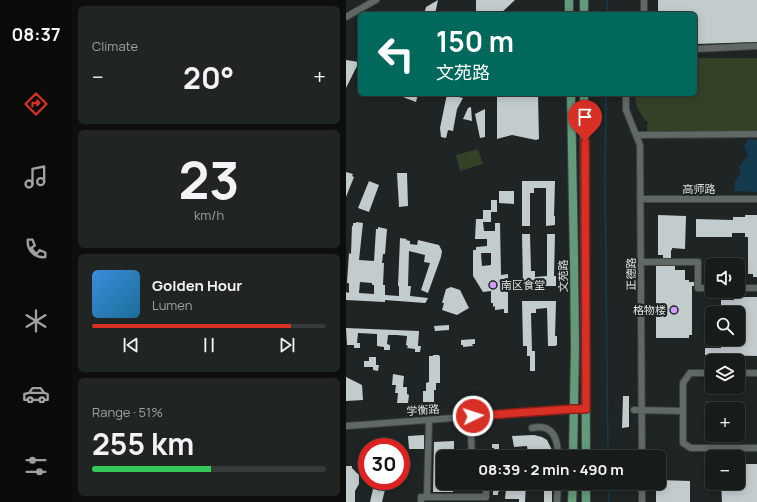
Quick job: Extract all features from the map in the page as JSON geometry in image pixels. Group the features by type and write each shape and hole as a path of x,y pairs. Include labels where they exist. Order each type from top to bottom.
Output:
{"main road":[{"path":"569,0 569,12"},
{"path":"584,0 584,12"},
{"name":"文苑路","path":"571,96 574,261 573,450"},
{"name":"文苑路","path":"584,96 586,450"},
{"path":"572,502 573,490"},
{"path":"586,490 586,502"}],"street":[{"path":"346,17 376,0"},
{"path":"644,0 644,12"},
{"path":"697,49 757,46"},
{"name":"正德路","path":"626,96 626,110 640,145 642,450"},
{"path":"636,135 757,134"},
{"name":"高师路","path":"640,199 757,199"},
{"path":"641,262 698,262 698,288 705,288"},
{"path":"745,288 757,288"},
{"path":"705,373 690,373 683,383 683,444 691,448 757,448"},
{"path":"745,373 757,373"},
{"name":"学衡路","path":"346,426 586,409"},
{"path":"634,410 682,411"},
{"path":"470,417 472,450"},
{"path":"427,497 429,420"},
{"path":"532,428 544,428 554,435 558,444 558,450"},
{"path":"421,502 421,497 486,498 486,490"},
{"path":"557,502 558,490"},
{"path":"642,490 642,502"}],"green space":[{"path":"697,58 757,58 757,133 647,132 647,124 649,124 643,117 636,102 635,96 697,96"},
{"path":"478,149 483,164 460,171 456,155"}],"water":[{"path":"749,139 757,140 757,192 734,191 735,181 741,174 739,167 748,155 744,146"},
{"path":"705,401 737,401 737,402"}],"building":[{"path":"438,0 435,12 425,12 426,7"},
{"path":"476,0 515,0 502,12 476,12"},
{"path":"658,0 757,0 757,42 697,44 697,12 658,12"},
{"path":"346,60 358,62 358,64 346,88"},
{"path":"400,96 418,96 416,102"},
{"path":"447,96 463,98 457,109 453,131 448,130 446,138 441,137 440,128"},
{"path":"497,96 538,96 539,139 536,140 512,135 497,139"},
{"path":"471,107 472,121 463,119 468,108"},
{"path":"485,109 485,137 480,138 475,114"},
{"path":"346,172 353,174 352,176 354,177 346,197"},
{"path":"397,173 407,173 408,206 399,207"},
{"path":"369,181 379,185 369,212 358,208"},
{"path":"522,181 555,181 555,225 546,226 546,188 534,188 534,193 530,193 530,226 522,226"},
{"path":"499,191 514,191 514,204 499,203"},
{"path":"491,200 497,200 497,212 491,212 491,222 483,222 484,231 495,231 495,223 500,223 501,275 508,274 508,313 504,313 504,309 495,310 495,306 493,307 493,303 491,303 491,291 483,292 473,276 473,250 476,250 476,247 487,246 487,239 475,239 476,219 483,219 483,210 491,210","holes":["481,253 491,253 491,265 482,266"]},
{"path":"658,215 686,216 685,249 672,248 671,258 663,258 663,255 658,255"},
{"path":"745,215 757,215 757,277 753,277 753,274 748,274 748,237 745,237 745,233 732,233 732,237 696,237 696,219 733,220 733,217 745,217"},
{"path":"353,223 363,223 359,260 374,261 376,229 378,229 378,227 387,229 385,254 383,254 382,263 384,263 383,285 385,285 385,295 399,296 400,238 407,239 406,240 410,241 410,244 417,245 418,240 439,245 442,251 441,257 428,293 421,290 430,263 424,262 425,255 409,251 408,286 411,286 410,296 428,298 425,303 385,300 385,302 346,300 346,292 349,293 349,283 347,283 349,253 351,254 352,226","holes":["360,282 372,283 372,285 374,285 374,294 359,293"]},
{"path":"522,234 530,234 531,271 535,271 535,277 547,276 547,234 555,234 554,276 556,276 556,286 523,286"},
{"name":"格物楼","path":"656,266 675,266 675,270 685,270 685,280 694,282 694,286 692,286 692,335 689,335 689,338 656,338"},
{"path":"451,287 460,290 469,308 457,315 442,310 444,303 442,303 446,289"},
{"path":"757,297 757,356 745,356 745,354 705,354 705,348 745,346 745,306 721,306 721,300 734,300 734,298"},
{"path":"522,301 556,301 555,336 557,336 557,345 555,346 548,346 547,308 536,309 536,313 531,313 532,351 535,351 535,371 530,371 530,356 527,356 527,346 523,346"},
{"path":"449,325 449,330 435,331 434,326"},
{"path":"346,328 419,331 418,346 421,346 420,352 415,352 415,349 407,348 407,336 397,335 388,335 387,344 390,345 390,350 384,350 384,347 377,346 377,334 358,333 357,343 360,343 360,348 354,348 354,345 347,345"},
{"path":"475,339 475,344 472,344 473,346 463,347 463,345 461,345 461,340"},
{"path":"439,355 440,357 440,383 436,383 436,390 434,390 434,402 423,402 423,391 426,391 426,383 429,382 429,356"},
{"path":"369,357 376,357 376,365 379,365 378,371 373,370 373,367 364,367 364,361 369,361"},
{"path":"393,374 404,376 403,387 407,387 407,394 409,395 408,403 397,403 398,393 395,393 396,385 392,385"},
{"path":"346,377 362,385 363,400 346,401"},
{"path":"623,396 629,396 629,427 622,428"},
{"path":"424,435 424,449 410,449 410,438 408,438 408,436"},
{"path":"534,435 542,437 547,440 552,450 528,450 527,446 514,447 512,436"},
{"path":"454,441 454,449 436,450 436,490 453,490 453,492 433,492 434,442"},
{"path":"492,444 499,444 499,450 494,450 494,448 492,448"},
{"path":"745,464 757,464 757,502 722,502 721,490 745,490"},
{"path":"346,466 352,466 358,474 358,486 355,491 355,502 346,502"},
{"path":"666,480 690,481 690,502 656,502 656,490 666,490"},
{"path":"373,490 385,490 382,502 370,502"},
{"path":"493,490 499,490 498,495 493,495"},
{"path":"506,490 526,490 525,502 519,502 519,499 505,499"},
{"path":"544,490 552,490 552,502 544,502"}],"waterway":[{"path":"607,0 607,12"},
{"path":"606,96 605,182 608,450"},
{"path":"609,490 609,502"}],"place":[{"name":"南区食堂","path":"493,285"},
{"name":"格物楼","path":"674,310"}],"route":[{"path":"473,416 586,409 585,141"}]}
